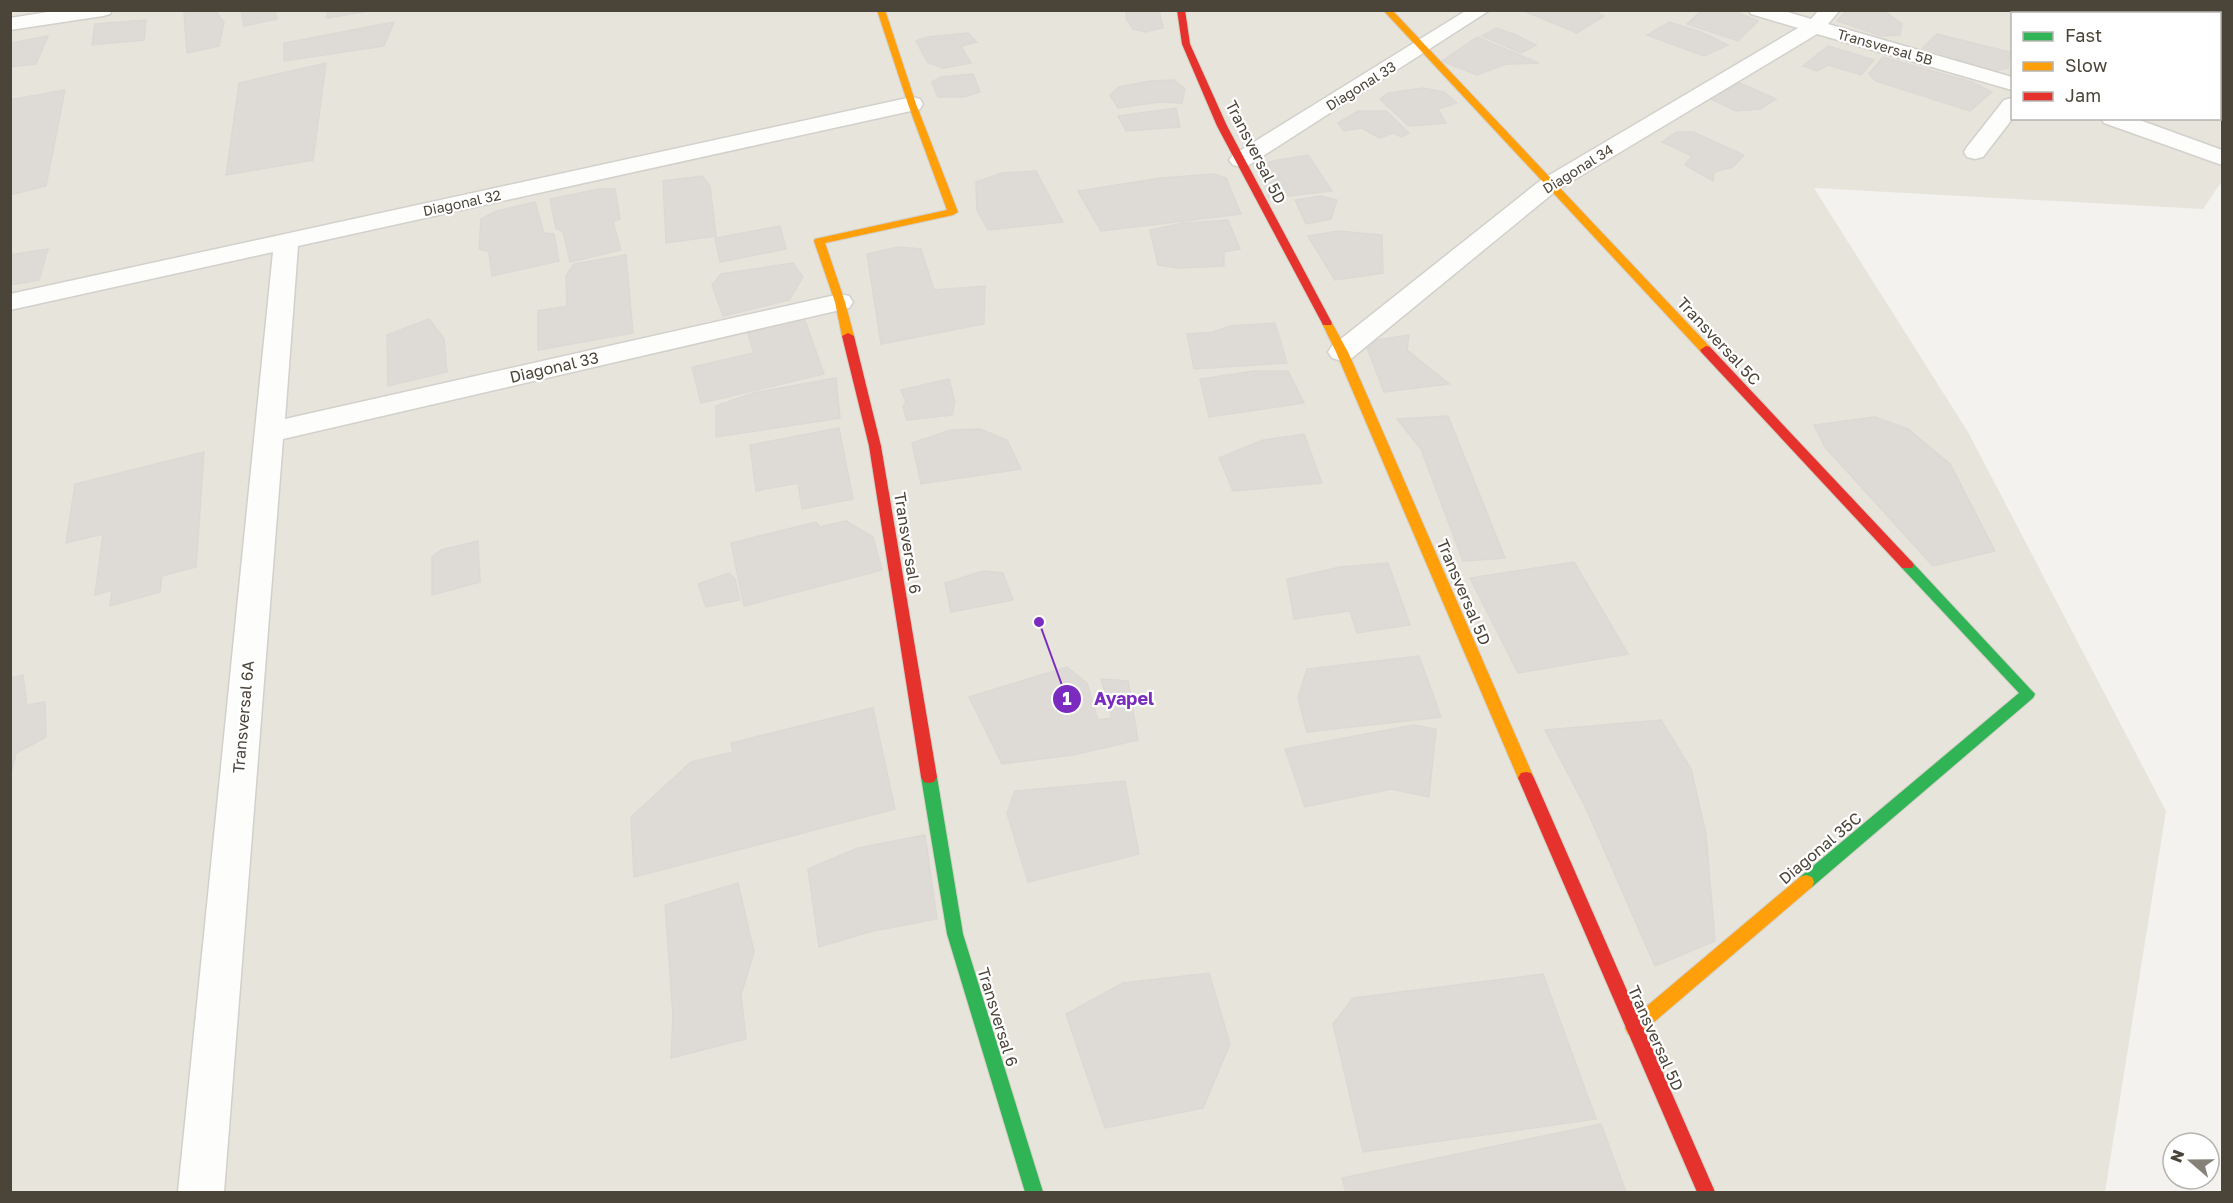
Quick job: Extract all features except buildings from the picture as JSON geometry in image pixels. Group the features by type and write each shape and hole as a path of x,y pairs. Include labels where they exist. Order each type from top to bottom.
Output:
{"street":[{"path":"10,24 103,10"},
{"name":"Transversal 6","path":"881,10 912,104 953,212 819,241 840,302 875,446 955,934 1034,1192"},
{"name":"Transversal 5D","path":"1181,10 1186,44 1222,126 1342,352 1706,1192"},
{"name":"Transversal 5C","path":"1387,10 2028,694"},
{"name":"Diagonal 33","path":"1241,160 1481,10"},
{"name":"Transversal 5B","path":"1758,10 2011,83"},
{"name":"Diagonal 34","path":"1342,352 1549,185 1815,27 1831,10"},
{"name":"Diagonal 32","path":"10,302 912,104"},
{"path":"1975,152 2011,107"},
{"path":"2118,120 2223,158"},
{"name":"Transversal 6A","path":"201,1192 286,242"},
{"name":"Diagonal 33","path":"268,433 840,302"},
{"name":"Diagonal 35C","path":"1634,1028 2028,694"}],"shaded area":[{"path":"10,11 2222,11 2222,181 2203,209 1814,188 1968,432 2166,811 2105,1192 11,1192"}],"traffic: fast":[{"path":"1806,882 2028,694 1907,565"},
{"path":"929,777 955,934 1034,1192"}],"traffic: slow":[{"path":"848,336 840,302 819,241 953,212 912,104 881,10"},
{"path":"1387,10 1706,350"},
{"path":"1327,323 1342,352 1526,778"},
{"path":"1634,1028 1806,882"}],"traffic: jam":[{"path":"1181,10 1186,44 1222,126 1327,323"},
{"path":"848,336 875,446 929,777"},
{"path":"1706,350 1907,565"},
{"path":"1526,778 1706,1192"}],"place":[{"name":"Ayapel","path":"1039,622"}]}
